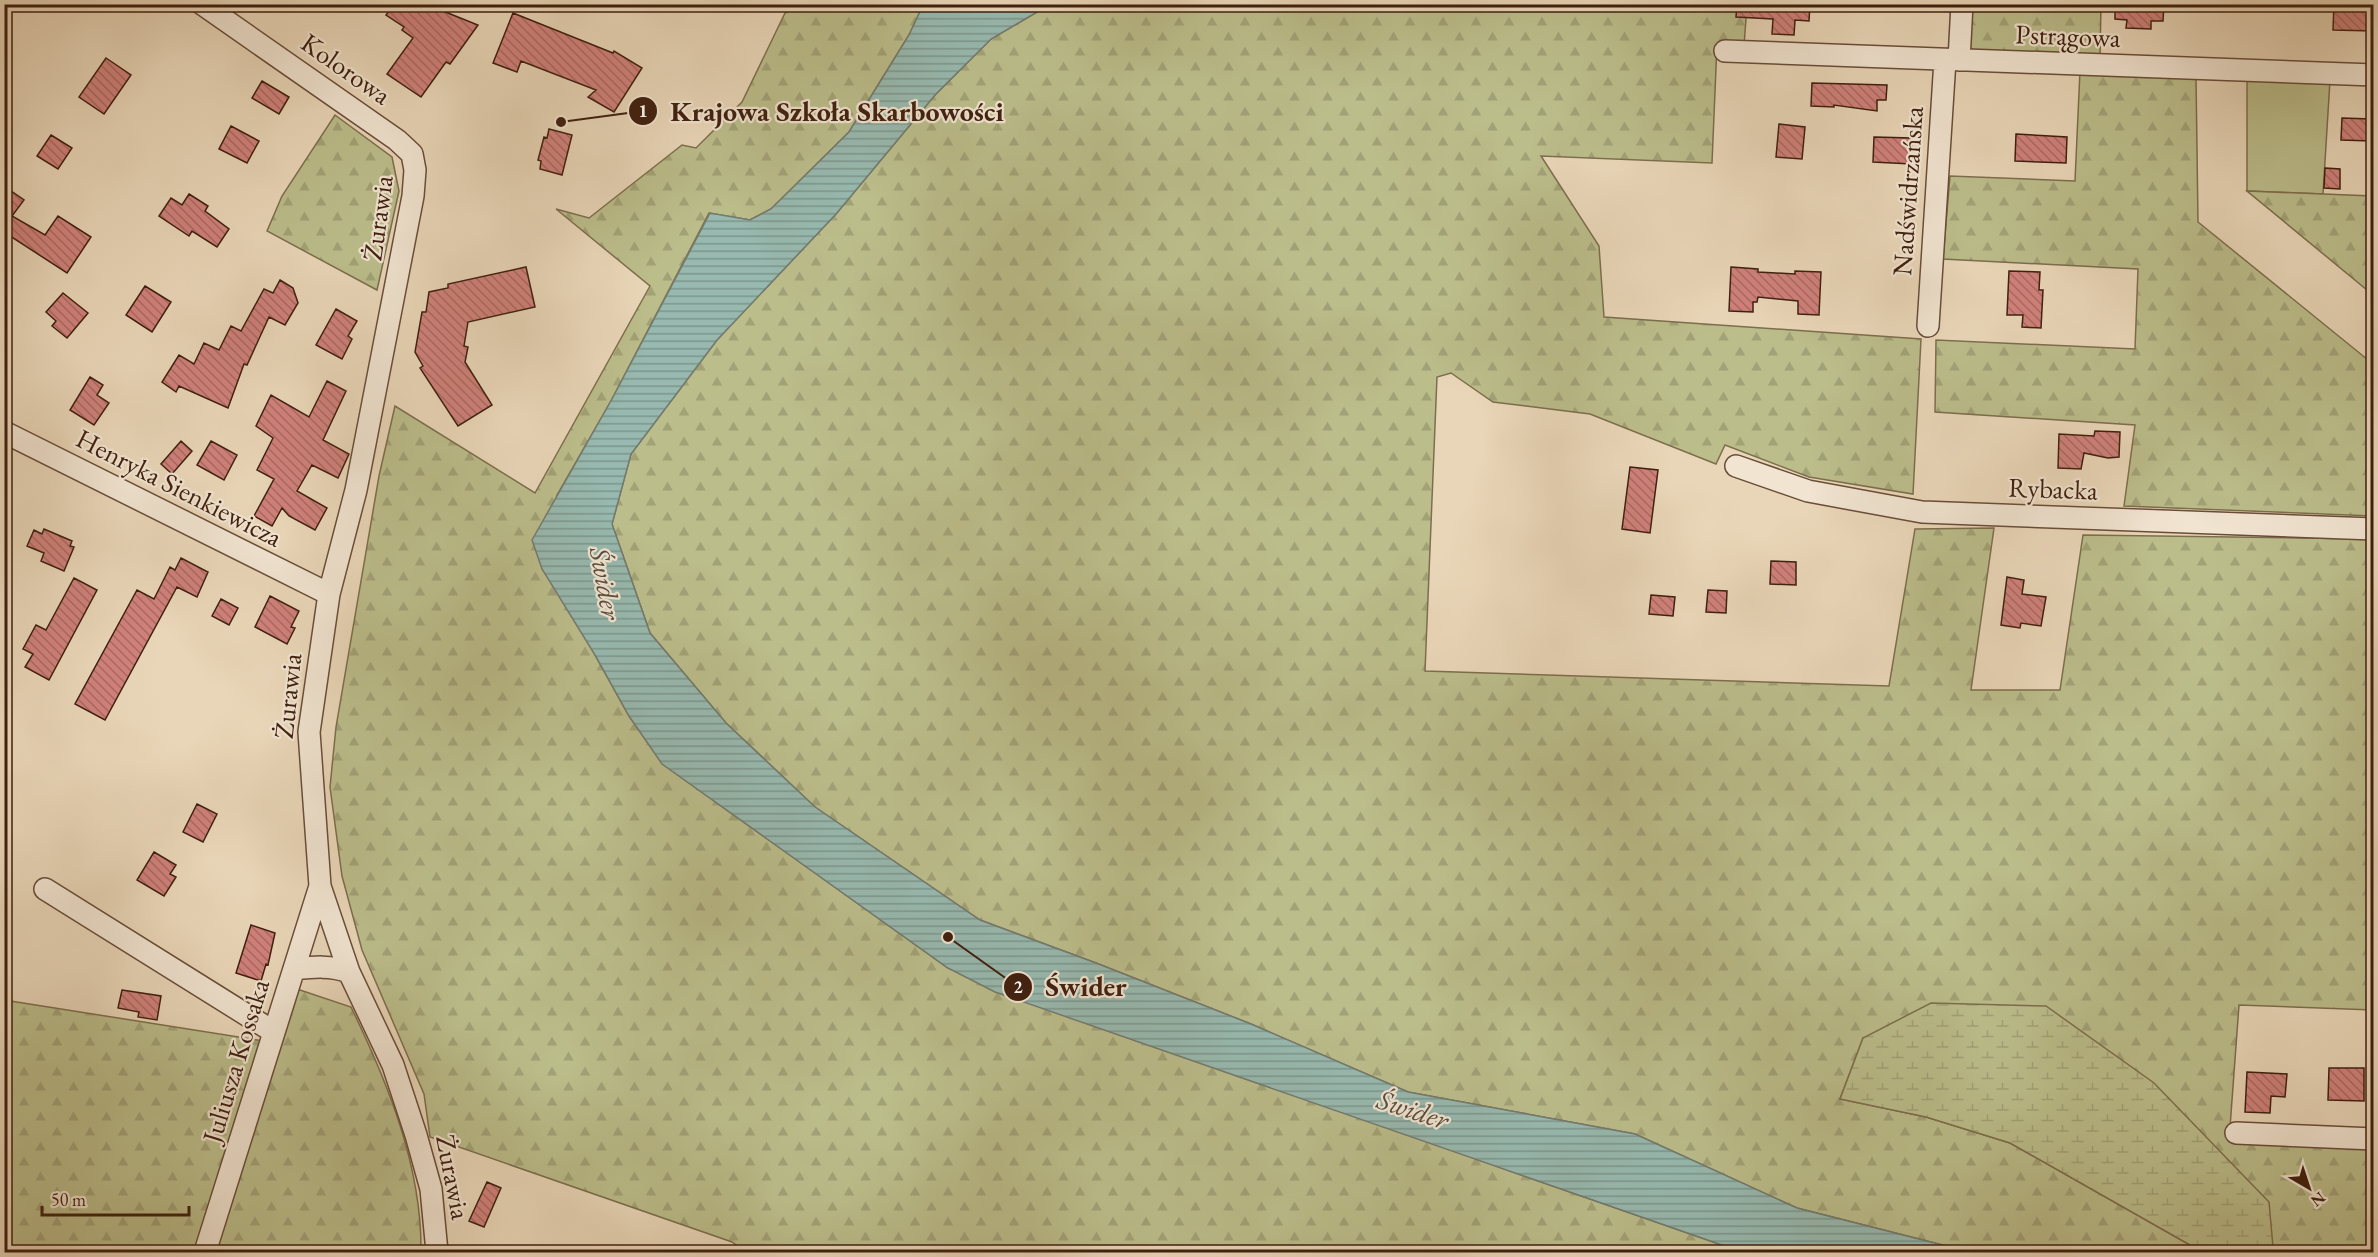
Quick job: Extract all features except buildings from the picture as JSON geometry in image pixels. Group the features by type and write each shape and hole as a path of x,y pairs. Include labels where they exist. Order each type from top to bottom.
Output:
{"street":[{"name":"Kolorowa","path":"202,4 397,140"},
{"name":"Nadświdrzańska","path":"1928,326 1952,60 1962,4"},
{"name":"Pstrągowa","path":"1725,51 2373,75"},
{"name":"Żurawia","path":"397,140 412,154 415,170 412,196 356,490 329,594 309,732 320,886 350,972 393,1065 416,1135 431,1189 437,1252"},
{"name":"Henryka Sienkiewicza","path":"4,432 329,594"},
{"name":"Rybacka","path":"1736,466 1808,491 1922,512 2373,528"},
{"name":"Juliusza Kossaka","path":"205,1252 320,886"},
{"path":"45,889 274,1032"},
{"path":"294,969 316,966 350,972"},
{"path":"2236,1133 2373,1138"}],"green space":[{"path":"801,5 923,5 909,35 849,132 771,209 750,220 709,213 612,399 557,495 595,655 629,716 663,764 948,968 1521,1175 1742,1252 746,1252 732,1242 430,1137 424,1094 362,950 342,876 330,787 336,727 379,476 395,406 535,493 650,286 556,209 589,218 682,145 696,148 742,102 785,13"},
{"path":"1049,5 1747,5 1744,46 1717,44 1712,163 1541,156 1599,246 1604,317 1921,339 1913,494 1809,477 1725,445 1716,464 1590,414 1493,402 1451,373 1437,377 1425,671 1889,686 1915,529 1994,528 1971,690 2060,690 2083,535 2373,539 2373,1010 2239,1005 2229,1141 2373,1145 2373,1252 1970,1252 1797,1208 1635,1134 1408,1092 1251,1024 980,920 815,807 726,723 650,633 612,524 631,454 717,340 836,214 935,95 991,39","holes":["1863,1038 2190,1245 2010,1143 1926,1117 1840,1099"]},
{"path":"1970,5 2101,5 2100,57 1970,54"},
{"path":"2080,71 2196,77 2198,222 2373,364 2373,516 2124,506 2135,425 1935,412 1936,340 2135,349 2138,269 1943,259 1950,176 2075,181"},
{"path":"2247,80 2330,80 2323,194 2247,191"},
{"path":"335,115 392,157 399,191 377,290 267,231 282,196"},
{"path":"2247,191 2373,196 2373,295"},
{"path":"297,989 351,1007 365,1036 390,1096 409,1157 420,1220 421,1252 216,1252"},
{"path":"4,1000 264,1041 194,1252 5,1252"},
{"path":"1931,1003 2046,1006 2154,1083 2269,1202 2273,1247 2190,1245 2010,1143 1926,1117 1840,1099 1863,1038"}],"water":[{"path":"923,5 1049,5 991,39 935,95 836,214 717,340 631,454 612,524 650,633 726,723 815,807 980,920 1251,1024 1408,1092 1635,1134 1797,1208 1970,1252 1742,1252 995,992 948,968 662,764 629,716 595,655 542,569 532,540 612,399 710,213 750,220 771,209 849,132 909,35"}],"place":[{"name":"Krajowa Szkoła Skarbowości","path":"561,122"},
{"name":"Świder","path":"948,937"}]}
